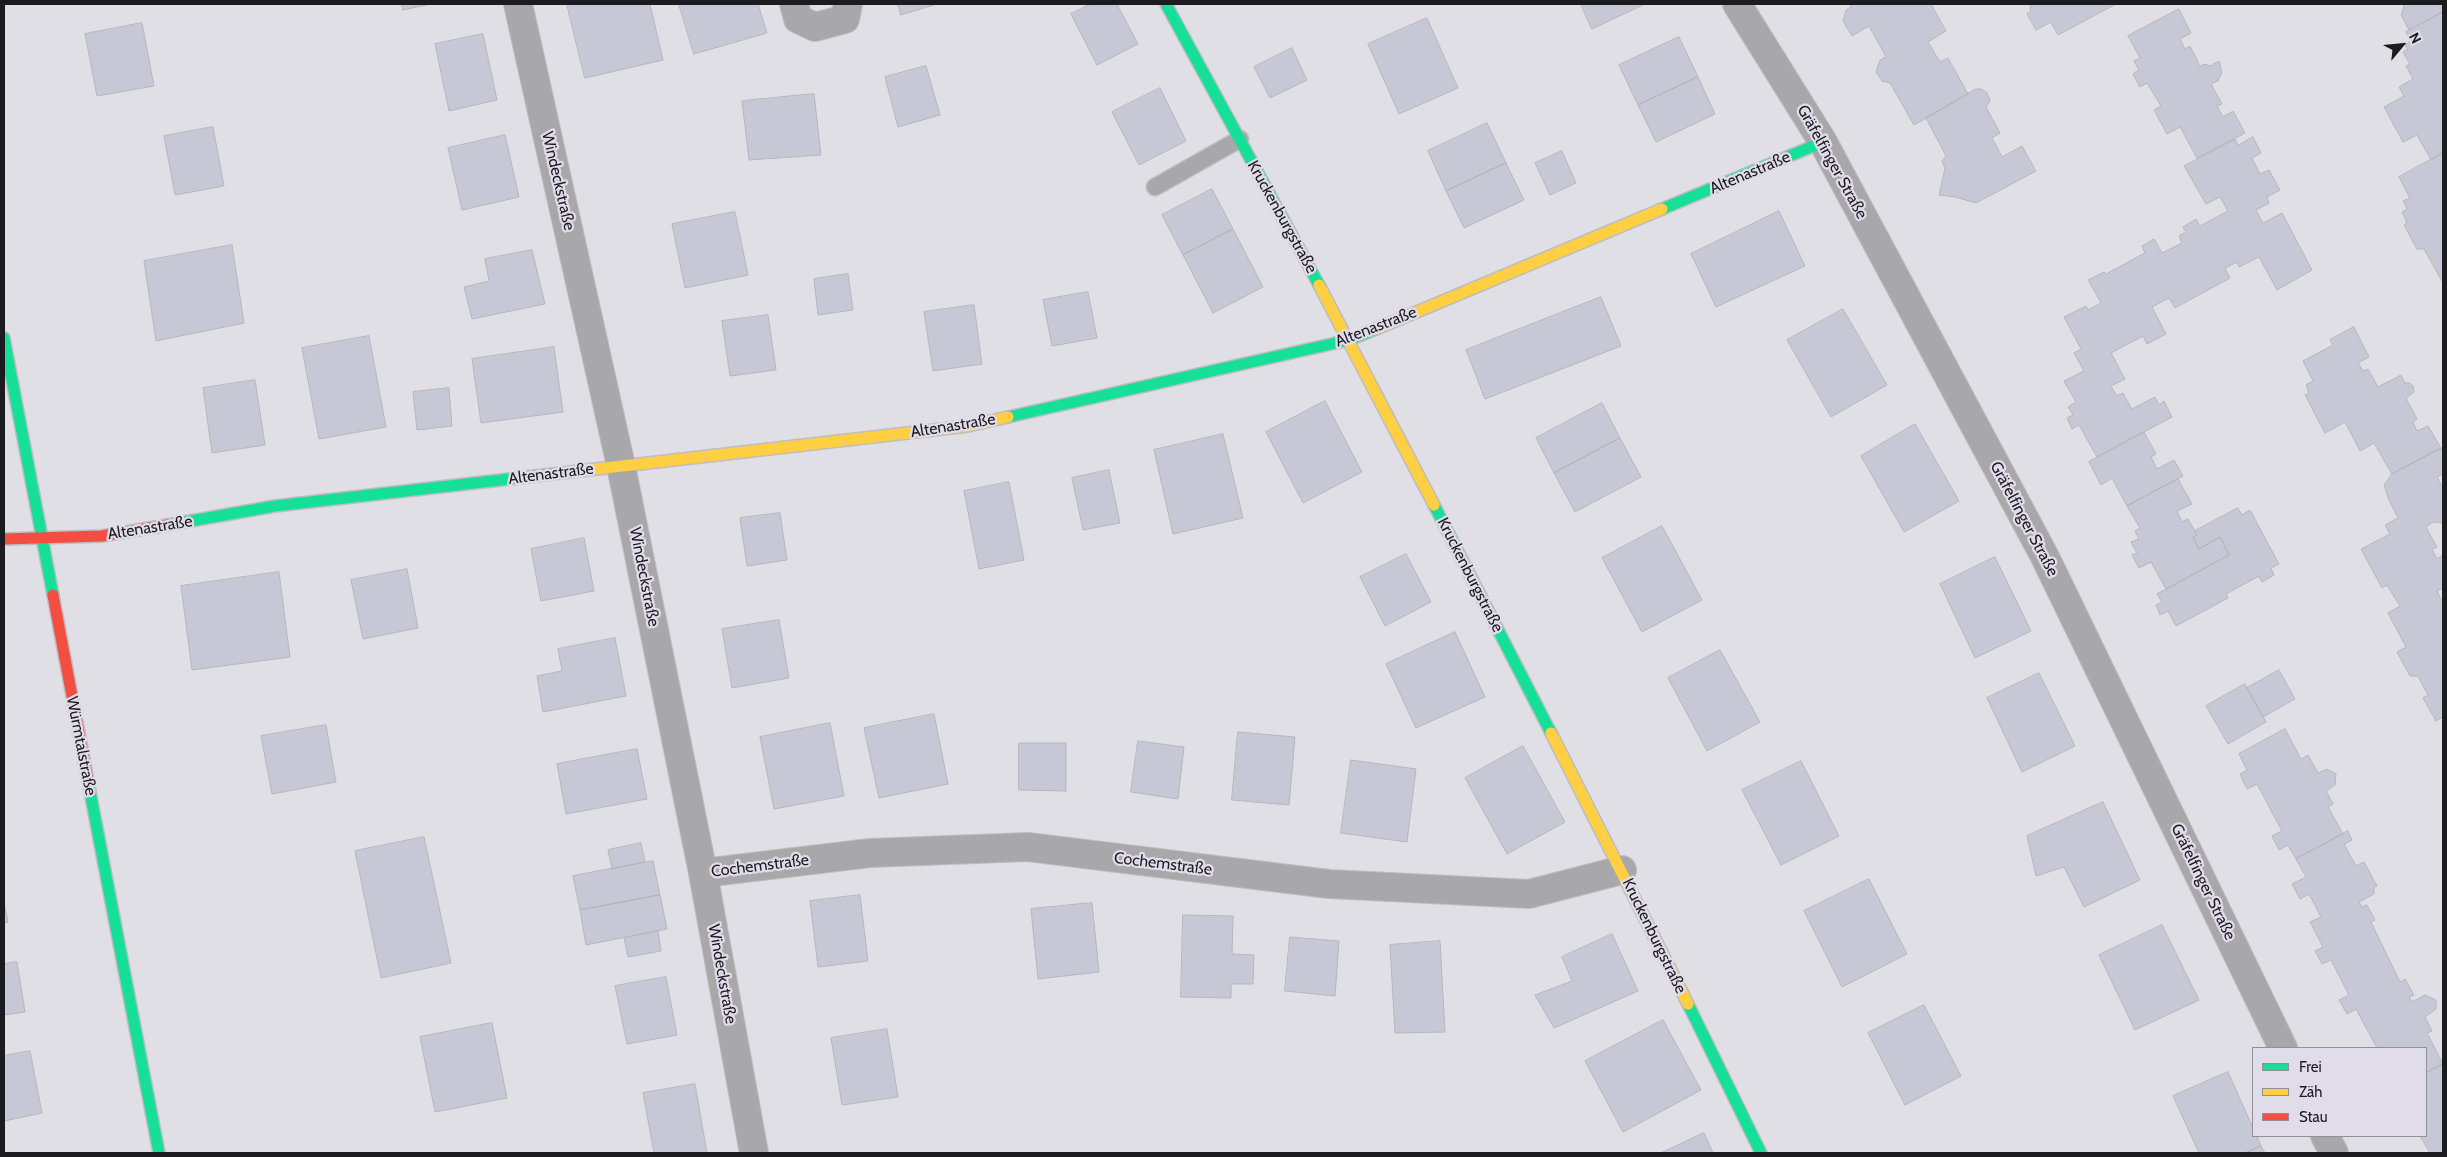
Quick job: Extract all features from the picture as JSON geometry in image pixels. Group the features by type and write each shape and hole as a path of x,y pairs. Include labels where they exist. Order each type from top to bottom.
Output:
{"street":[{"name":"Windeckstraße","path":"518,4 621,466 703,873 754,1153"},
{"path":"794,4 798,19 815,27 845,19 848,4"},
{"name":"Kruckenburgstraße","path":"1166,4 1349,340 1622,870 1761,1153"},
{"name":"Gräfelfinger Straße","path":"1737,4 1823,142 2045,557 2283,1047"},
{"name":"Altenastraße","path":"4,539 102,536 275,506 968,426 1349,340 1823,142"},
{"name":"Würmtalstraße","path":"4,338 159,1153"},
{"name":"Cochemstraße","path":"703,873 870,853 1028,847 1330,884 1529,894 1622,870"},
{"path":"2326,1137 2334,1153"}],"lane":[{"path":"1155,187 1240,139"}],"building":[{"path":"402,4 431,4 403,10"},
{"path":"567,4 650,4 663,60 585,78"},
{"path":"679,4 758,4 767,33 694,54"},
{"path":"898,4 937,4 901,15"},
{"path":"1091,4 1117,4 1138,44 1097,65 1071,14"},
{"path":"1581,4 1645,4 1592,29"},
{"path":"1850,4 1931,4 1946,31 1928,42 1940,62 1948,58 1968,94 1914,125 1890,83 1882,81 1876,72 1880,60 1886,57 1869,26 1852,36 1843,21 1846,10 1851,7"},
{"path":"2031,4 2116,4 2058,35 2051,22 2036,30 2027,14 2030,12"},
{"path":"2403,4 2443,4 2443,12 2409,30 2401,15 2404,7"},
{"path":"2179,9 2191,33 2180,39 2185,49 2190,46 2200,66 2205,64 2210,66 2219,61 2222,72 2218,81 2211,84 2222,104 2217,106 2223,117 2233,111 2245,133 2197,158 2180,127 2167,134 2154,110 2161,106 2147,83 2140,87 2133,74 2139,70 2134,61 2140,58 2128,36"},
{"path":"2443,12 2443,153 2431,160 2417,135 2403,142 2384,107 2404,96 2399,87 2413,79 2406,66 2410,64 2403,52 2408,49 2405,45 2411,41 2406,32"},
{"path":"1427,18 1458,88 1399,114 1368,44"},
{"path":"142,23 154,86 97,96 85,34"},
{"path":"483,34 497,100 449,111 435,44"},
{"path":"1679,37 1698,77 1638,105 1619,65"},
{"path":"1292,48 1307,80 1270,98 1254,67"},
{"path":"926,66 940,115 898,127 885,77"},
{"path":"1698,77 1715,114 1656,142 1638,105"},
{"path":"1160,88 1186,141 1139,165 1112,112"},
{"path":"1976,89 1982,89 1987,93 1990,101 1986,107 2000,133 1992,138 2002,157 2022,146 2036,171 1976,203 1939,195 1945,168 1942,161 1946,156 1926,118"},
{"path":"814,94 821,155 749,160 742,101"},
{"path":"1487,123 1506,163 1446,191 1428,151"},
{"path":"213,127 224,186 175,195 164,136"},
{"path":"505,135 519,197 462,210 448,148"},
{"path":"2253,137 2261,153 2252,158 2260,174 2269,170 2280,190 2267,197 2269,203 2256,210 2263,223 2282,213 2312,270 2277,290 2259,257 2239,267 2237,262 2225,268 2230,278 2175,308 2169,298 2152,307 2166,334 2147,344 2143,336 2111,353 2125,379 2111,386 2117,396 2123,393 2132,409 2155,397 2159,405 2164,401 2172,417 2097,457 2079,425 2072,429 2067,418 2073,415 2068,407 2076,402 2064,381 2084,371 2074,353 2081,349 2064,317 2086,306 2088,310 2101,303 2088,280 2104,272 2106,274 2145,253 2142,246 2154,239 2162,253 2182,243 2179,236 2186,232 2183,227 2196,219 2200,226 2228,211 2220,197 2206,204 2184,166 2235,139 2238,145"},
{"path":"1562,151 1576,183 1550,195 1535,163"},
{"path":"2443,153 2442,281 2424,249 2417,249 2404,225 2407,223 2402,212 2407,209 2403,201 2410,198 2399,177"},
{"path":"1506,163 1524,200 1464,228 1446,191"},
{"path":"1212,189 1233,229 1183,255 1162,215"},
{"path":"1779,211 1805,266 1716,307 1691,254"},
{"path":"735,212 748,275 685,288 672,224"},
{"path":"1233,229 1263,287 1213,313 1183,255"},
{"path":"232,245 244,323 156,341 144,261"},
{"path":"532,250 545,304 472,319 464,287 489,281 485,259"},
{"path":"848,274 853,310 818,315 814,279"},
{"path":"1088,292 1097,338 1052,346 1043,300"},
{"path":"1601,297 1621,346 1485,399 1466,350"},
{"path":"974,305 982,364 933,371 924,312"},
{"path":"1843,309 1887,385 1831,417 1787,340"},
{"path":"768,315 776,370 730,376 722,321"},
{"path":"2354,327 2369,357 2358,363 2363,371 2368,369 2378,387 2401,375 2405,383 2413,386 2414,392 2406,398 2417,419 2413,422 2417,431 2428,426 2441,448 2392,474 2374,443 2360,451 2345,422 2325,433 2305,395 2309,393 2306,385 2313,381 2303,361 2333,345 2330,340"},
{"path":"369,336 386,427 319,439 302,348"},
{"path":"554,347 563,412 481,423 472,359"},
{"path":"255,380 265,445 212,453 203,388"},
{"path":"449,388 452,426 417,430 413,392"},
{"path":"1325,401 1362,472 1303,503 1266,432"},
{"path":"1602,403 1620,438 1554,473 1536,438"},
{"path":"1915,424 1959,501 1904,532 1861,456"},
{"path":"2144,432 2156,454 2151,457 2157,469 2174,460 2183,476 2127,506 2112,478 2101,485 2089,462"},
{"path":"1223,434 1243,518 1173,534 1154,450"},
{"path":"1620,438 1641,477 1575,512 1554,473"},
{"path":"2441,448 2443,452 2443,474 2437,477 2443,488 2443,523 2433,522 2426,527 2437,547 2432,549 2437,559 2443,555 2443,588 2437,591 2443,603 2443,717 2436,721 2423,698 2428,695 2418,676 2410,676 2397,652 2406,647 2388,613 2400,606 2387,585 2382,588 2361,549 2390,534 2385,525 2398,518 2384,485 2392,474"},
{"path":"1109,470 1120,523 1083,530 1072,478"},
{"path":"2178,479 2192,504 2177,511 2182,522 2188,519 2197,535 2193,537 2199,549 2220,537 2229,555 2166,589 2151,562 2139,568 2132,555 2137,553 2131,542 2139,539 2135,531 2140,528 2127,506"},
{"path":"1009,482 1024,560 979,569 964,491"},
{"path":"2238,508 2242,515 2250,510 2279,564 2271,568 2274,575 2262,582 2259,576 2226,594 2228,598 2176,626 2168,611 2160,615 2156,605 2162,602 2157,594 2229,555 2220,537 2199,549 2193,537 2197,535 2195,531"},
{"path":"780,513 787,560 747,566 740,518"},
{"path":"1662,526 1702,600 1642,632 1602,558"},
{"path":"584,538 594,591 541,601 531,549"},
{"path":"1406,554 1431,602 1385,626 1360,577"},
{"path":"1995,557 2031,631 1975,658 1940,584"},
{"path":"407,569 418,628 363,639 351,580"},
{"path":"279,572 290,657 192,670 181,586"},
{"path":"779,620 789,678 732,688 722,629"},
{"path":"1455,632 1485,697 1416,728 1386,664"},
{"path":"615,638 626,696 543,712 537,676 562,671 558,649"},
{"path":"1720,650 1760,722 1707,751 1668,678"},
{"path":"2279,670 2295,699 2263,717 2247,688"},
{"path":"2039,673 2075,746 2022,772 1987,698"},
{"path":"2245,684 2266,722 2228,744 2206,706"},
{"path":"934,714 948,784 879,798 864,728"},
{"path":"830,723 844,796 774,809 760,737"},
{"path":"326,725 336,782 272,794 261,736"},
{"path":"2285,729 2301,759 2308,755 2318,773 2327,769 2336,774 2335,785 2326,791 2333,804 2328,807 2343,834 2296,859 2288,845 2279,850 2272,836 2282,831 2257,784 2247,789 2240,774 2247,770 2239,754"},
{"path":"1238,732 1295,737 1289,805 1232,800"},
{"path":"1138,741 1184,747 1178,799 1131,792"},
{"path":"1019,743 1066,743 1066,791 1019,790"},
{"path":"1523,746 1565,822 1507,854 1465,778"},
{"path":"637,749 647,799 566,814 557,764"},
{"path":"1351,760 1416,769 1407,842 1341,833"},
{"path":"1801,761 1839,836 1781,865 1742,790"},
{"path":"2103,802 2140,880 2084,907 2064,867 2036,876 2027,836"},
{"path":"2348,831 2352,840 2344,844 2356,866 2364,862 2377,886 2374,887 2374,894 2359,902 2362,907 2367,905 2375,920 2371,922 2400,982 2405,979 2414,995 2409,997 2412,1002 2425,995 2436,1000 2436,1009 2425,1017 2432,1031 2427,1033 2443,1064 2427,1072 2427,1047 2376,1047 2356,1009 2347,1014 2339,1000 2349,995 2331,960 2322,964 2315,951 2323,947 2310,922 2321,917 2309,894 2300,899 2292,884 2306,877 2296,859"},
{"path":"424,837 451,963 381,978 355,851"},
{"path":"641,843 645,862 612,869 608,850"},
{"path":"653,861 660,895 580,910 573,876"},
{"path":"1869,879 1907,954 1842,987 1804,911"},
{"path":"660,895 667,929 586,945 580,910"},
{"path":"860,895 868,961 818,967 810,901"},
{"path":"4,903 8,922 4,923"},
{"path":"1092,903 1099,972 1038,979 1031,909"},
{"path":"1183,915 1233,916 1232,954 1254,955 1253,984 1231,984 1231,998 1181,997"},
{"path":"2162,925 2199,1000 2135,1030 2099,955"},
{"path":"658,931 661,951 628,957 624,938"},
{"path":"1612,934 1638,991 1554,1028 1535,995 1572,981 1562,957"},
{"path":"1290,937 1339,941 1335,996 1285,991"},
{"path":"1440,941 1445,1032 1395,1033 1390,945"},
{"path":"17,962 25,1012 4,1015 4,964"},
{"path":"666,977 677,1035 627,1044 615,986"},
{"path":"1924,1005 1961,1076 1905,1105 1868,1033"},
{"path":"1663,1020 1701,1090 1623,1132 1585,1061"},
{"path":"492,1023 507,1098 435,1112 420,1037"},
{"path":"887,1029 898,1097 842,1105 831,1038"},
{"path":"30,1051 42,1113 4,1121 4,1056"},
{"path":"2443,1064 2443,1153 2430,1153 2421,1137 2427,1137 2427,1072"},
{"path":"2228,1072 2252,1126 2252,1137 2257,1137 2261,1146 2245,1153 2199,1153 2173,1096"},
{"path":"695,1084 707,1153 654,1153 643,1093"},
{"path":"1704,1133 1713,1153 1661,1153"},
{"path":"2261,1146 2265,1153 2245,1153"}],"traffic: fast":[{"path":"1166,4 1319,285"},
{"path":"1662,209 1823,142"},
{"path":"1008,417 1349,340 1376,329"},
{"path":"4,338 53,595"},
{"path":"168,525 275,506 579,471"},
{"path":"1434,505 1551,733"},
{"path":"88,781 159,1153"},
{"path":"1688,1004 1761,1153"}],"traffic: slow":[{"path":"1376,329 1662,209"},
{"path":"1319,285 1434,505"},
{"path":"579,471 968,426 1008,417"},
{"path":"1551,733 1688,1004"}],"traffic: jam":[{"path":"4,539 102,536 168,525"},
{"path":"53,595 88,781"}]}
